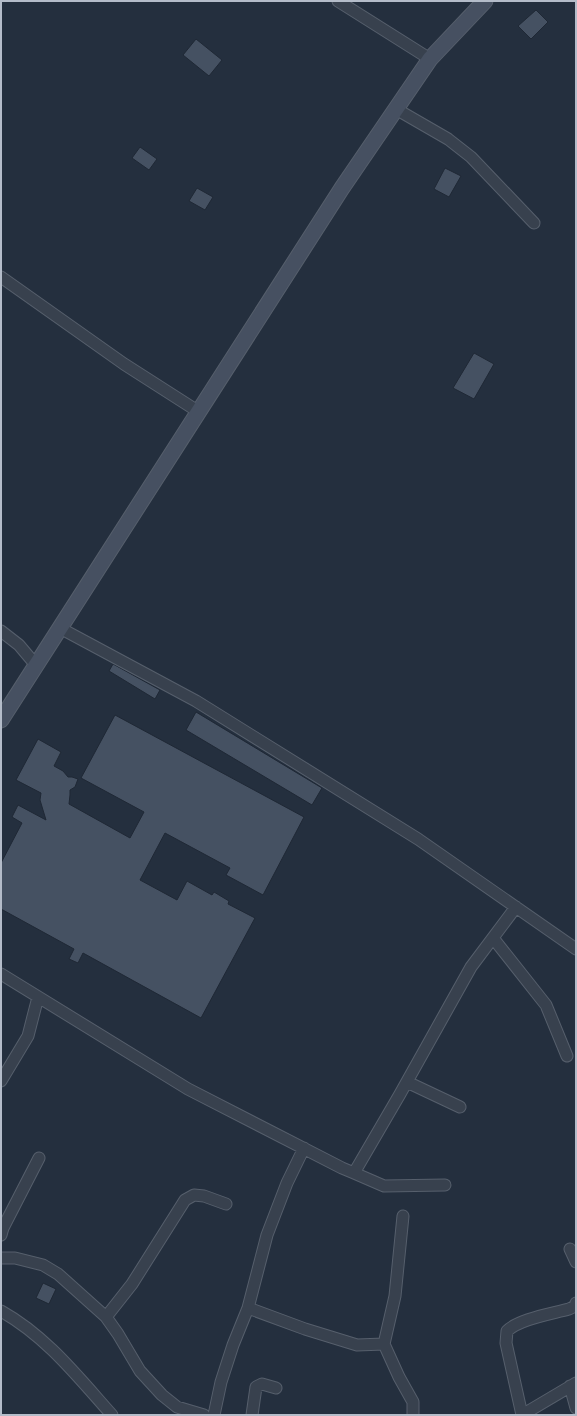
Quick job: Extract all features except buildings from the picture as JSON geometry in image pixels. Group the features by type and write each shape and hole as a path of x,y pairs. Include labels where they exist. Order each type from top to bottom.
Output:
{"main road":[{"path":"1,720 342,188 430,59 484,1"}],"street":[{"path":"338,1 430,59"},
{"path":"396,109 448,139 471,157 534,223"},
{"path":"1,277 124,364 199,412"},
{"path":"60,628 203,706 418,839 576,949"},
{"path":"1,631 19,645 36,664"},
{"path":"354,1173 407,1082 470,967 516,907"},
{"path":"492,938 546,1006 567,1056"},
{"path":"1,974 188,1089 342,1168 384,1186 445,1185"},
{"path":"1,1081 28,1036 38,997"},
{"path":"407,1082 460,1108"},
{"path":"214,1415 221,1382 248,1308 267,1235 287,1183 304,1148"},
{"path":"1,1235 3,1228 39,1158"},
{"path":"106,1317 132,1284 185,1200 194,1195 204,1196 226,1204"},
{"path":"403,1216 395,1296 384,1344 399,1377 413,1402 413,1415"},
{"path":"570,1249 576,1262"},
{"path":"1,1258 15,1258 36,1263 43,1265 58,1274 106,1317 140,1370 162,1395 177,1407 204,1415"},
{"path":"576,1303 575,1306 569,1309 519,1323 511,1327 507,1331 506,1343 522,1415 573,1385 576,1408"},
{"path":"248,1308 305,1329 357,1345 384,1344"},
{"path":"1,1311 18,1321 38,1337 63,1361 112,1415"},
{"path":"252,1415 256,1387 262,1384 276,1388"}]}
